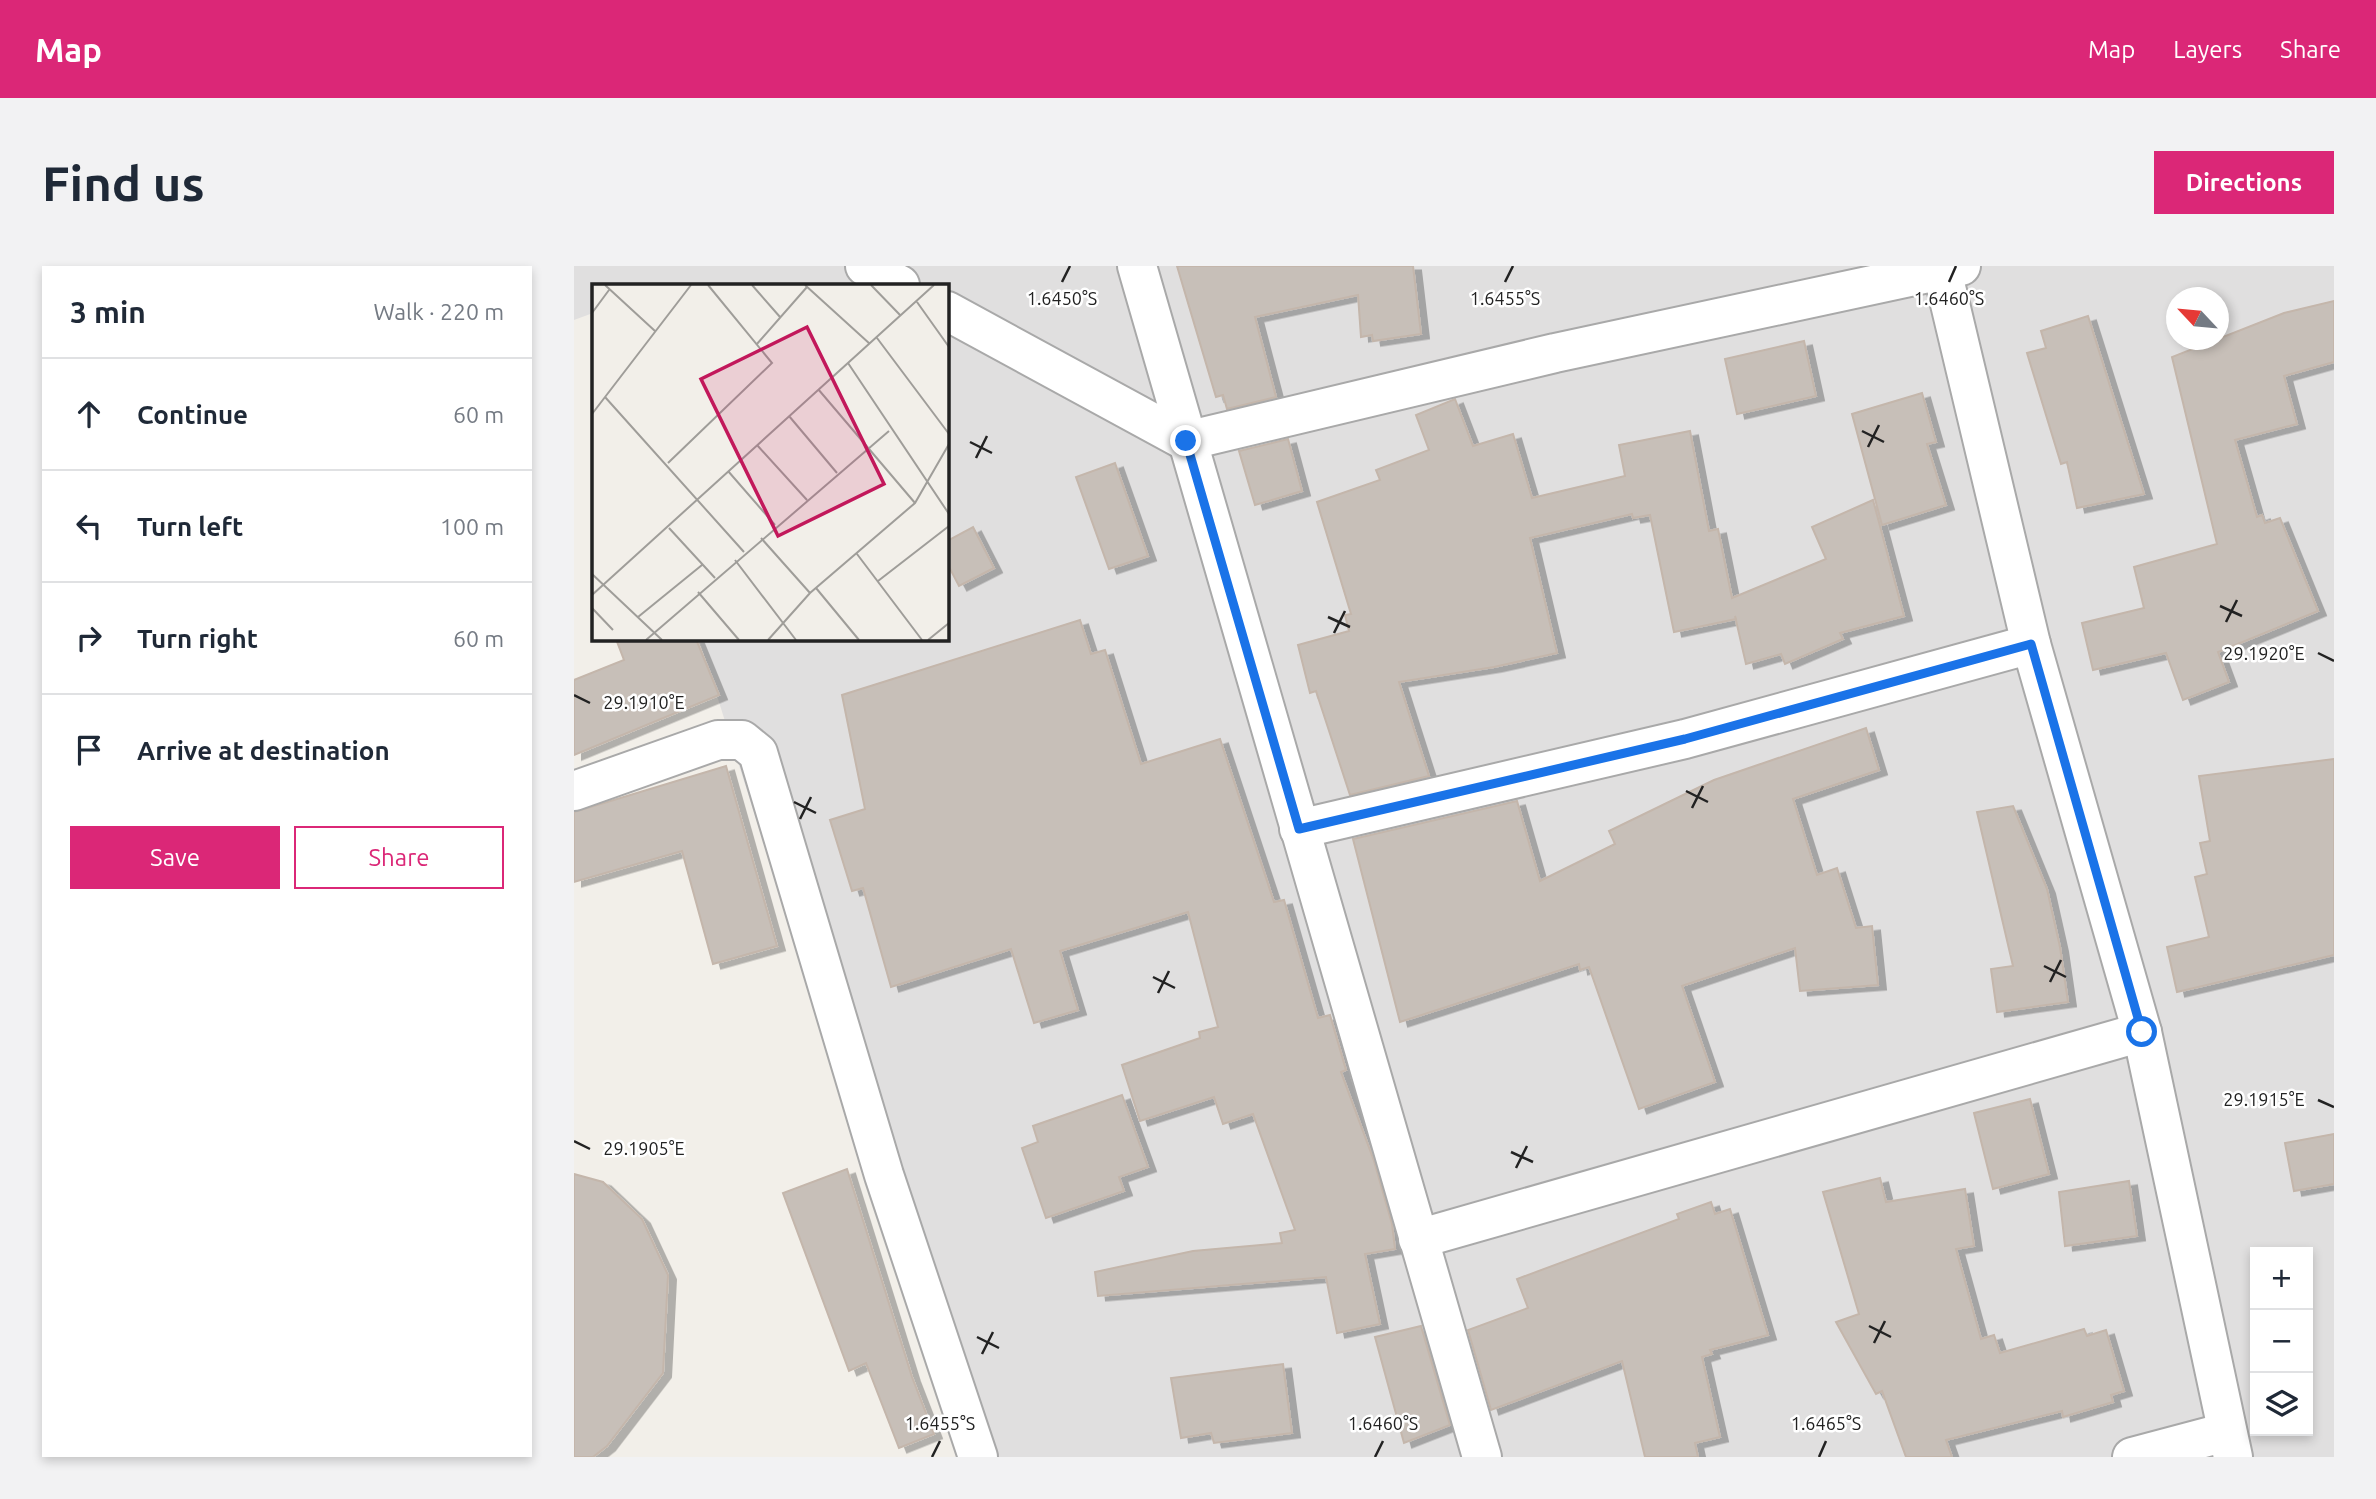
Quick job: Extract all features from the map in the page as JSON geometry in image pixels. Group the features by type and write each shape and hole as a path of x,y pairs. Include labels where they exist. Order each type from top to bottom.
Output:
{"street":[{"path":"865,266 898,284"},
{"path":"1137,266 1482,1457"},
{"path":"948,312 1186,441 1555,353 1948,268 2031,644 2142,1032 2229,1444 2132,1457"},
{"path":"1299,829 1685,739 2031,644"},
{"path":"574,790 718,740 742,740 758,753 884,1175 978,1457"},
{"path":"1418,1239 2142,1032"}],"shaded area":[{"path":"574,266 2334,266 2334,1457 958,1457 699,640 948,640 948,284 592,284 592,313 574,320"}],"building":[{"path":"1177,266 1413,266 1421,334 1373,341 1372,335 1361,337 1358,295 1255,317 1276,397 1227,409 1223,395 1216,397"},
{"path":"2334,301 2334,362 2284,376 2297,424 2235,440 2257,517 2262,515 2265,523 2280,518 2318,611 2218,652 2229,682 2183,700 2166,653 2093,670 2082,623 2144,608 2134,567 2217,544 2172,357 2190,350 2229,350 2229,335 2284,313"},
{"path":"2088,316 2144,494 2077,508 2067,462 2061,464 2027,353 2046,348 2041,331"},
{"path":"1804,341 1816,396 1737,414 1725,359"},
{"path":"1922,393 1936,442 1927,444 1946,505 1882,525 1852,414"},
{"path":"1455,399 1473,446 1513,434 1532,498 1625,476 1619,445 1690,431 1709,531 1718,529 1732,598 1826,559 1812,527 1873,500 1904,616 1840,633 1843,639 1785,664 1781,654 1746,664 1736,619 1674,632 1650,515 1633,518 1632,514 1530,538 1557,653 1494,667 1399,682 1429,776 1350,795 1316,691 1310,693 1298,645 1349,631 1345,615 1351,614 1317,502 1380,480 1376,470 1429,450 1416,415"},
{"path":"1288,439 1302,491 1255,505 1239,451"},
{"path":"1115,463 1148,556 1109,569 1076,477"},
{"path":"973,527 994,568 959,586 948,565 948,540"},
{"path":"1080,620 1091,654 1105,650 1141,764 1220,739 1274,902 1284,900 1318,1018 1330,1015 1346,1070 1341,1072 1374,1161 1392,1224 1395,1249 1365,1254 1380,1324 1337,1333 1326,1277 1098,1296 1095,1272 1193,1251 1282,1243 1280,1233 1295,1230 1253,1114 1223,1124 1214,1097 1140,1121 1122,1065 1200,1038 1199,1032 1218,1027 1188,912 1060,951 1078,1010 1034,1023 1011,949 891,987 863,888 852,891 830,820 865,809 842,695"},
{"path":"616,640 696,640 719,695 574,755 574,680 624,660"},
{"path":"1866,728 1879,770 1793,799 1817,875 1837,868 1856,928 1872,926 1878,985 1800,991 1795,948 1682,986 1715,1082 1639,1109 1589,967 1580,970 1579,964 1400,1022 1353,839 1517,801 1540,881 1615,844 1609,831 1714,780"},
{"path":"2334,759 2334,955 2177,992 2167,947 2209,937 2195,877 2207,874 2200,843 2210,841 2199,776"},
{"path":"726,766 777,946 713,964 682,851 574,882 574,812"},
{"path":"2013,806 2047,889 2060,947 2068,1002 1997,1012 1991,969 2013,966 1977,812"},
{"path":"1122,1095 1148,1167 1119,1177 1124,1191 1046,1218 1022,1148 1038,1142 1033,1126"},
{"path":"2030,1099 2049,1174 1993,1189 1974,1113"},
{"path":"2334,1134 2334,1184 2294,1191 2285,1143"},
{"path":"847,1169 912,1377 934,1434 899,1448 866,1363 849,1371 783,1193"},
{"path":"574,1174 603,1182 642,1219 668,1275 663,1373 607,1446 593,1457 574,1457"},
{"path":"1880,1178 1886,1202 1965,1189 1974,1246 1956,1249 1981,1339 1994,1335 2000,1353 2084,1329 2087,1336 2106,1330 2124,1391 2111,1395 2113,1402 2063,1417 2062,1411 1946,1440 1952,1457 1906,1457 1882,1391 1876,1394 1836,1322 1859,1314 1823,1192"},
{"path":"2129,1181 2137,1236 2065,1246 2059,1192"},
{"path":"1711,1202 1715,1214 1730,1209 1768,1335 1710,1350 1712,1354 1702,1357 1720,1437 1695,1443 1698,1457 1645,1457 1622,1361 1491,1410 1468,1330 1528,1308 1517,1279 1679,1219 1677,1214"},
{"path":"1421,1326 1450,1425 1404,1443 1375,1337"},
{"path":"1283,1364 1292,1433 1214,1443 1211,1433 1181,1438 1171,1378"}],"route":[{"path":"1186,441 1299,829 1685,739 2031,644 2142,1032"}]}
